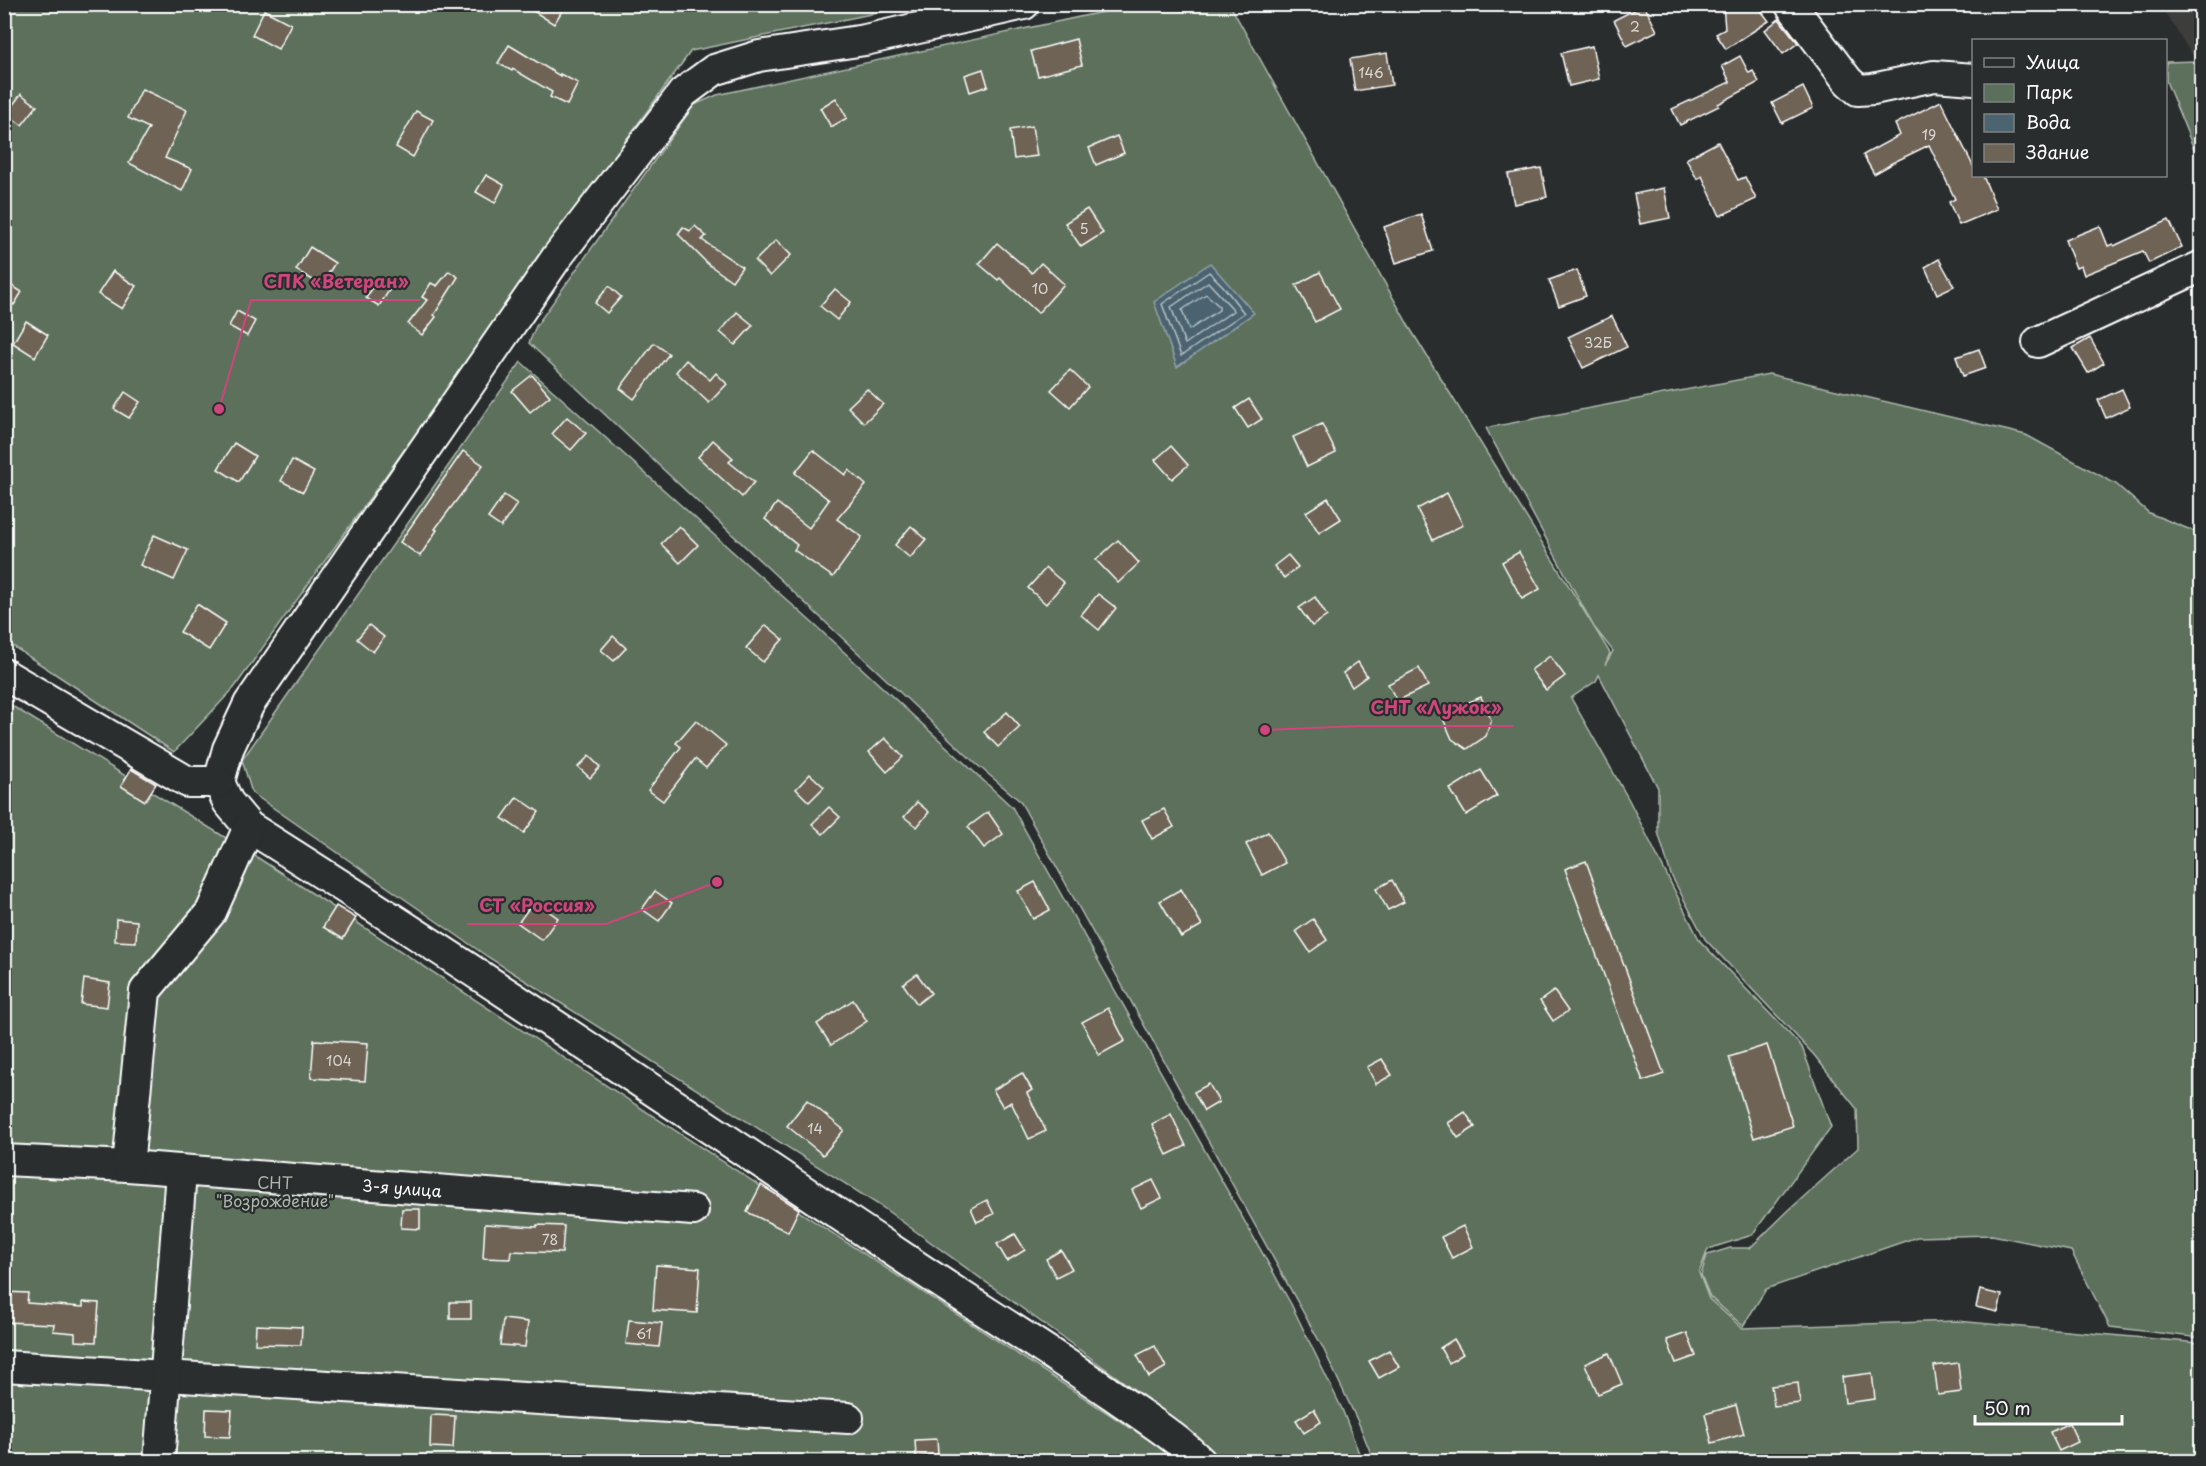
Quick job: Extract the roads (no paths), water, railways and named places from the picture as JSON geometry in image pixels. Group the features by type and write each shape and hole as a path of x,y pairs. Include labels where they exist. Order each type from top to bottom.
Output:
{"street":[{"path":"1024,4 865,40 759,56 714,70 683,93 557,257 249,704 228,748 219,782 228,802 249,827 422,936 931,1276 1075,1368 1160,1428 1202,1461"},
{"path":"1790,4 1848,81 1858,90 1874,89 1934,76 1972,79"},
{"path":"2038,342 2202,267"},
{"path":"4,674 188,782 219,782"},
{"path":"128,1166 145,991 211,912 249,827"},
{"name":"3-я улица","path":"4,1160 128,1166 181,1172 693,1210"},
{"path":"159,1461 181,1172"},
{"path":"4,1366 848,1418"}],"water":[{"path":"1210,263 1254,313 1177,367 1154,302"}],"place":[{"name":"СПК «Ветеран»","path":"219,409"},
{"name":"СНТ «Лужок»","path":"1265,730"},
{"name":"СТ «Россия»","path":"717,882"}],"park label":[{"name":"СНТ \"Возрождение\"","path":"275,1191"}]}
